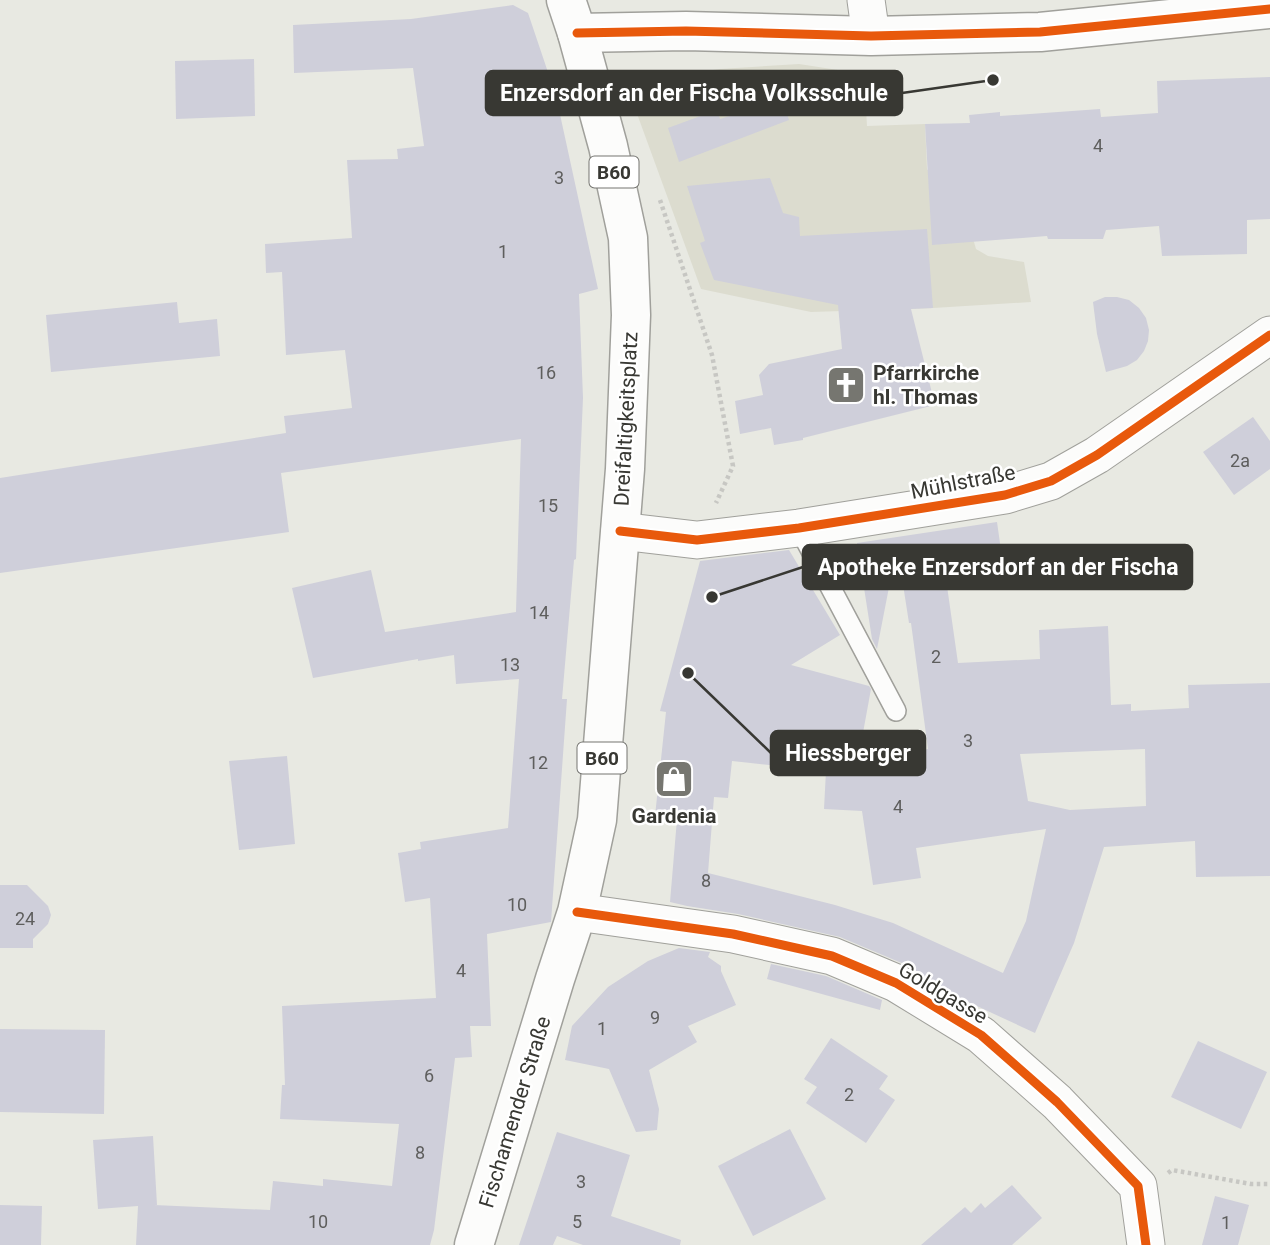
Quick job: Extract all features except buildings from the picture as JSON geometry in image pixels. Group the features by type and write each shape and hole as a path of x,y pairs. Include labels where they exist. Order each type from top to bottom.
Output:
{"main road":[{"path":"572,16 687,31 868,18 1040,32 1270,9"},
{"name":"Dreifaltigkeitsplatz","path":"555,979 577,912 597,820 625,469 631,315 628,238 608,146 572,16"},
{"name":"Fischamender Straße","path":"474,1245 555,979"}],"street":[{"name":"Mühlstraße","path":"620,531 697,540 799,528 1005,495 1051,481 1097,455 1270,335"},
{"name":"Goldgasse","path":"577,912 733,934 832,957 896,983 981,1035 1057,1102 1138,1186"},
{"path":"1138,1186 1146,1245"}],"lane":[{"path":"799,528 896,711"}],"path":[{"path":"656,188 712,355 733,466"},
{"path":"1138,1186 1172,1170 1251,1184 1270,1184"}],"shaded area":[{"path":"799,64 864,74 867,126 925,124 927,169 976,249 988,256 1024,262 1031,302 811,312 701,289 636,111 663,77 720,69"}],"cycle path":[{"path":"577,33 686,31 871,36 1040,32 1270,9"},
{"path":"620,531 697,540 799,528 1005,495 1051,481 1097,455 1270,335"},
{"path":"577,912 733,934 832,956 896,983 981,1035 1057,1102 1138,1186 1146,1245"}],"place":[{"name":"Enzersdorf an der Fischa Volksschule","path":"993,80"},
{"name":"Pfarrkirche hl. Thomas","path":"846,385"},
{"name":"Apotheke Enzersdorf an der Fischa","path":"712,597"},
{"name":"Hiessberger","path":"688,673"},
{"name":"Gardenia","path":"674,779"}]}
